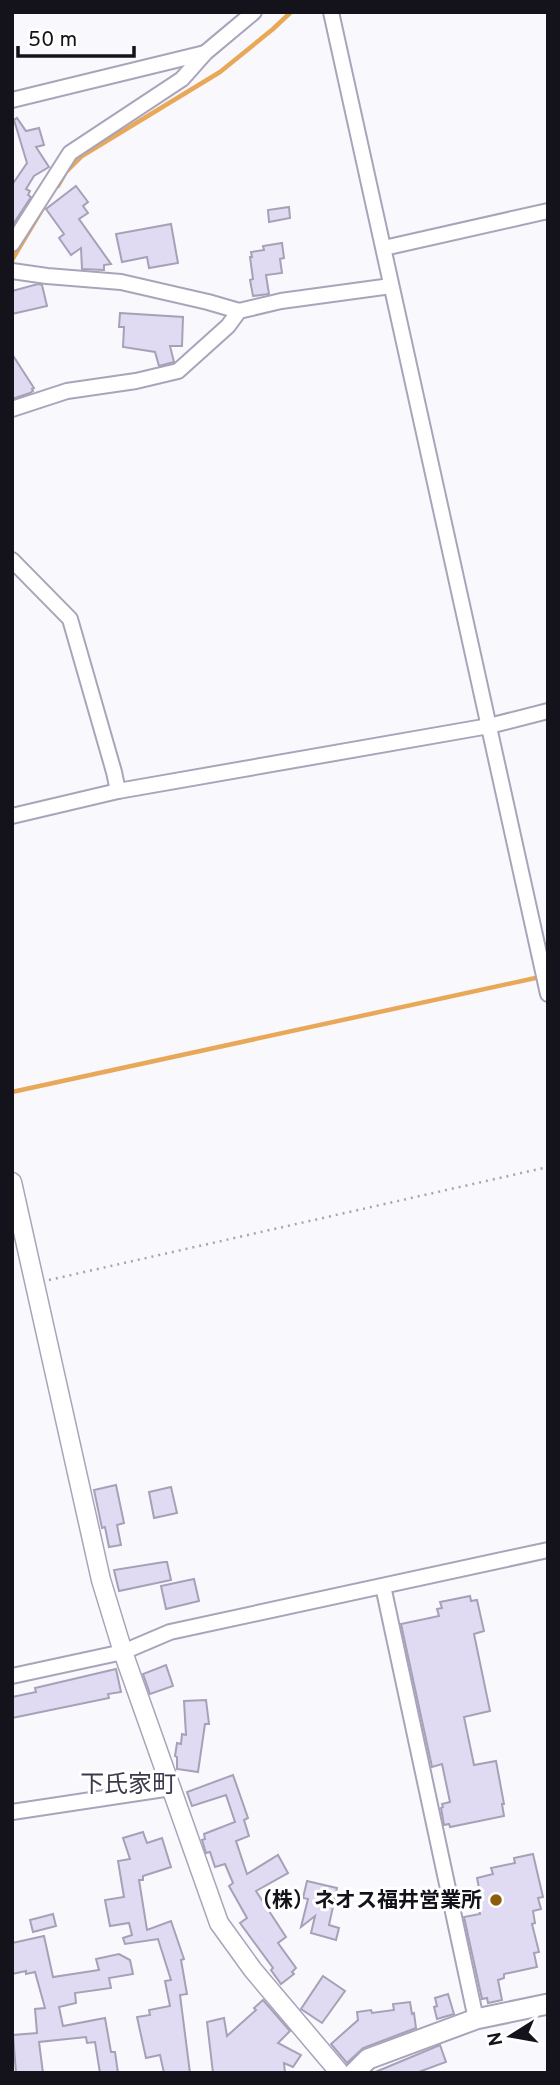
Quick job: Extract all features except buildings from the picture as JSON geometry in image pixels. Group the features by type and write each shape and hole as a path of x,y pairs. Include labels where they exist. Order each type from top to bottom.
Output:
{"main road":[{"path":"354,2073 368,2059 476,2019 548,2004"}],"street":[{"path":"12,244 70,153 182,79 205,53 254,12"},
{"path":"331,12 548,994"},
{"path":"12,100 205,53"},
{"path":"384,248 548,211"},
{"path":"12,271 121,282 239,311 281,301 391,286"},
{"path":"12,409 67,391 136,381 178,371 228,326 239,311"},
{"path":"12,560 70,619 118,791"},
{"path":"12,816 118,791 489,726 548,711"},
{"path":"12,1182 101,1580 123,1651 219,1923 253,1970 340,2073"},
{"path":"12,1676 123,1651 170,1632 548,1550"},
{"path":"383,1586 476,2019"},
{"path":"12,1812 171,1788"}],"path":[{"path":"36,1283 548,1167"}],"waterway":[{"path":"58,186 66,172 82,156 220,72 291,12"},
{"path":"12,260 43,208"},
{"path":"12,1092 540,977"}],"place":[{"name":"（株）ネオス福井営業所","path":"496,1900"}],"district":[{"name":"下氏家町","path":"128,1784"}]}
